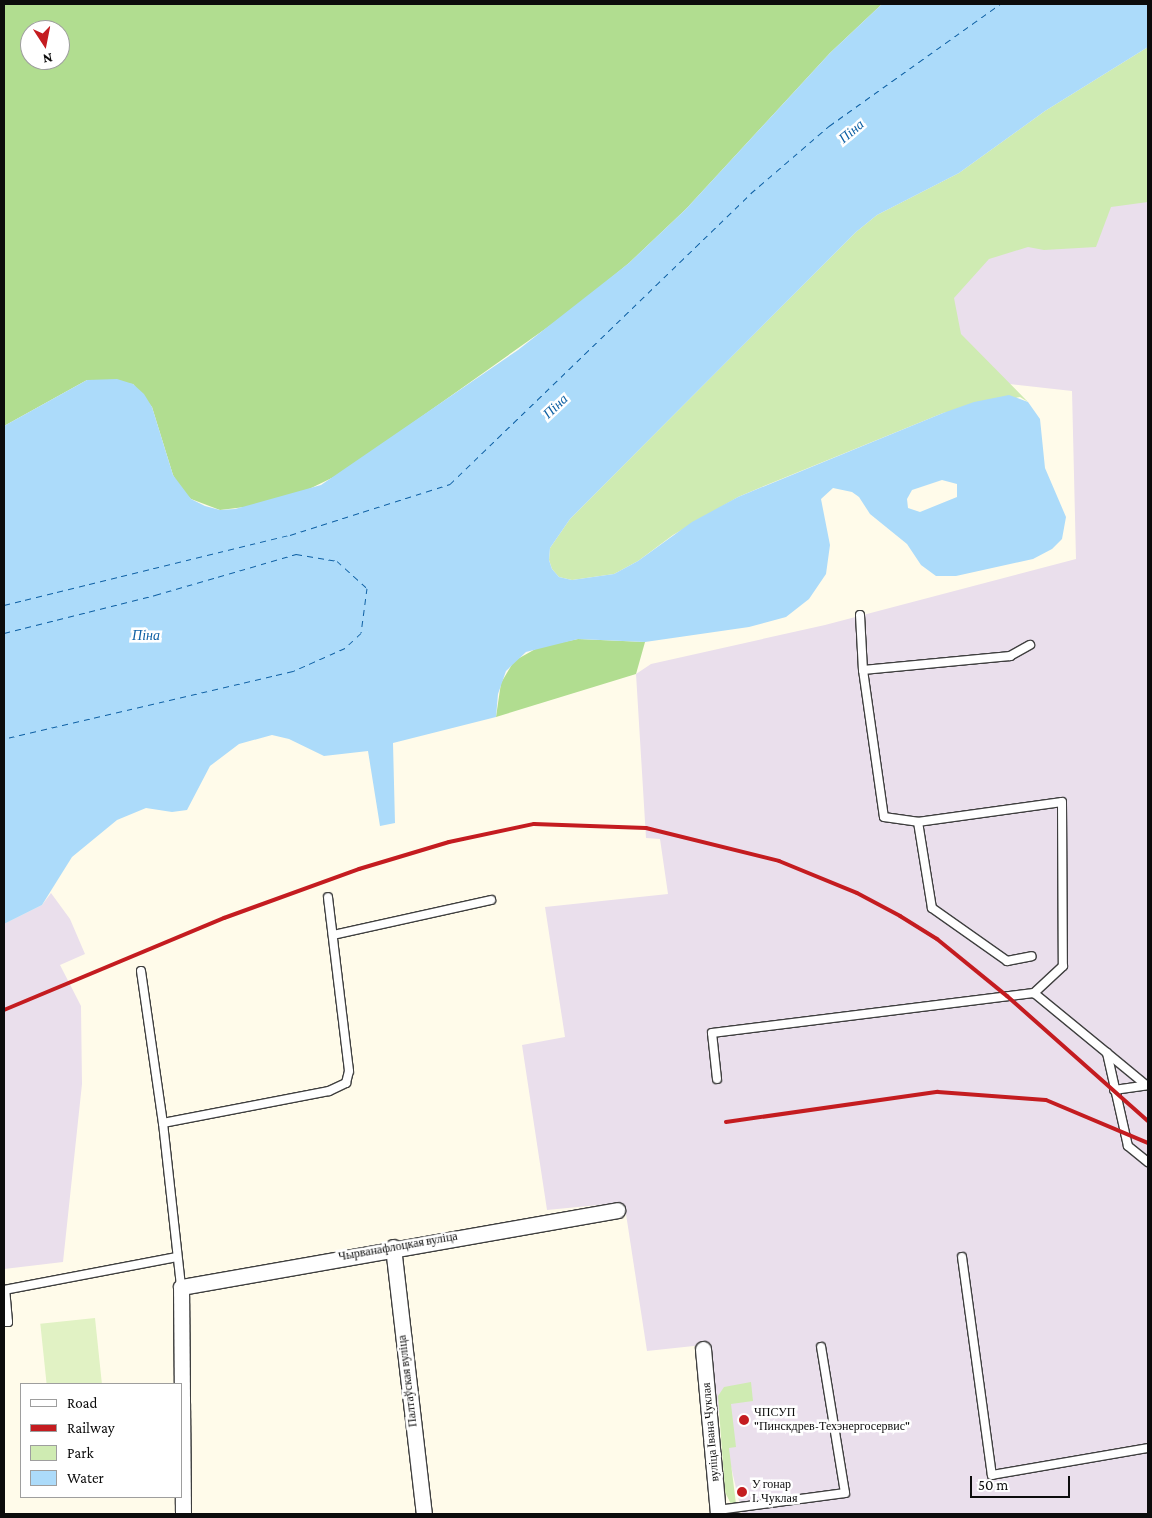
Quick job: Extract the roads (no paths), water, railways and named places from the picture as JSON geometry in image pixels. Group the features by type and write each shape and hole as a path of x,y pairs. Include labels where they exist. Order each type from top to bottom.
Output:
{"street":[{"name":"Чырванафлоцкая вуліца","path":"181,1287 393,1247 617,1210"},
{"name":"Палтаўская вуліца","path":"393,1247 424,1514"},
{"path":"181,1287 183,1514"},
{"name":"вуліца Івана Чуклая","path":"703,1349 718,1512"}],"lane":[{"path":"717,1079 712,1033 1034,993 1063,966 1062,802 918,822 884,816 863,670 860,615"},
{"path":"863,670 1010,656 1030,645"},
{"path":"918,822 932,908 1007,960 1032,956"},
{"path":"163,1122 329,1091 346,1083 349,1071 328,897"},
{"path":"333,935 491,900"},
{"path":"141,972 163,1122 181,1287"},
{"path":"1034,993 1147,1085"},
{"path":"1107,1053 1128,1146 1148,1162"},
{"path":"1114,1090 1147,1085"},
{"path":"4,1322 8,1322 4,1290 177,1257"},
{"path":"962,1257 992,1474 1148,1448"},
{"path":"718,1512 845,1493 822,1347"}],"water":[{"name":"Піна","path":"882,4 1148,4 1148,47 1045,111 959,173 877,215 856,232 570,519 550,548 549,560 552,569 559,577 572,580 614,574 638,561 692,522 738,497 943,413 974,402 1009,395 1028,402 1040,419 1045,468 1066,517 1062,539 1052,549 1033,559 956,576 936,576 921,565 907,544 870,514 859,497 852,492 833,488 821,499 830,545 826,574 809,599 786,617 749,627 645,642 578,639 526,652 506,671 498,694 496,717 393,743 395,823 380,826 368,751 324,756 289,739 272,735 239,744 210,766 187,810 172,812 146,808 117,820 72,857 42,905 4,924 4,426 87,380 117,379 133,384 144,394 152,407 173,475 191,499 205,506 220,510 235,509 321,485 518,350 629,263 686,209 830,53","holes":["942,480 957,484 957,497 920,512 908,508 907,499 912,490"]}],"railway":[{"path":"4,1010 224,918 359,869 449,842 534,824 646,828 779,861 857,893 900,916 937,939 1007,996 1148,1121"},
{"path":"726,1122 938,1092 1046,1100 1148,1143"}],"place":[{"name":"ЧПСУП \"Пинскдрев-Техэнергосервис\"","path":"744,1420"},
{"name":"У гонар І. Чуклая","path":"742,1492"}]}
